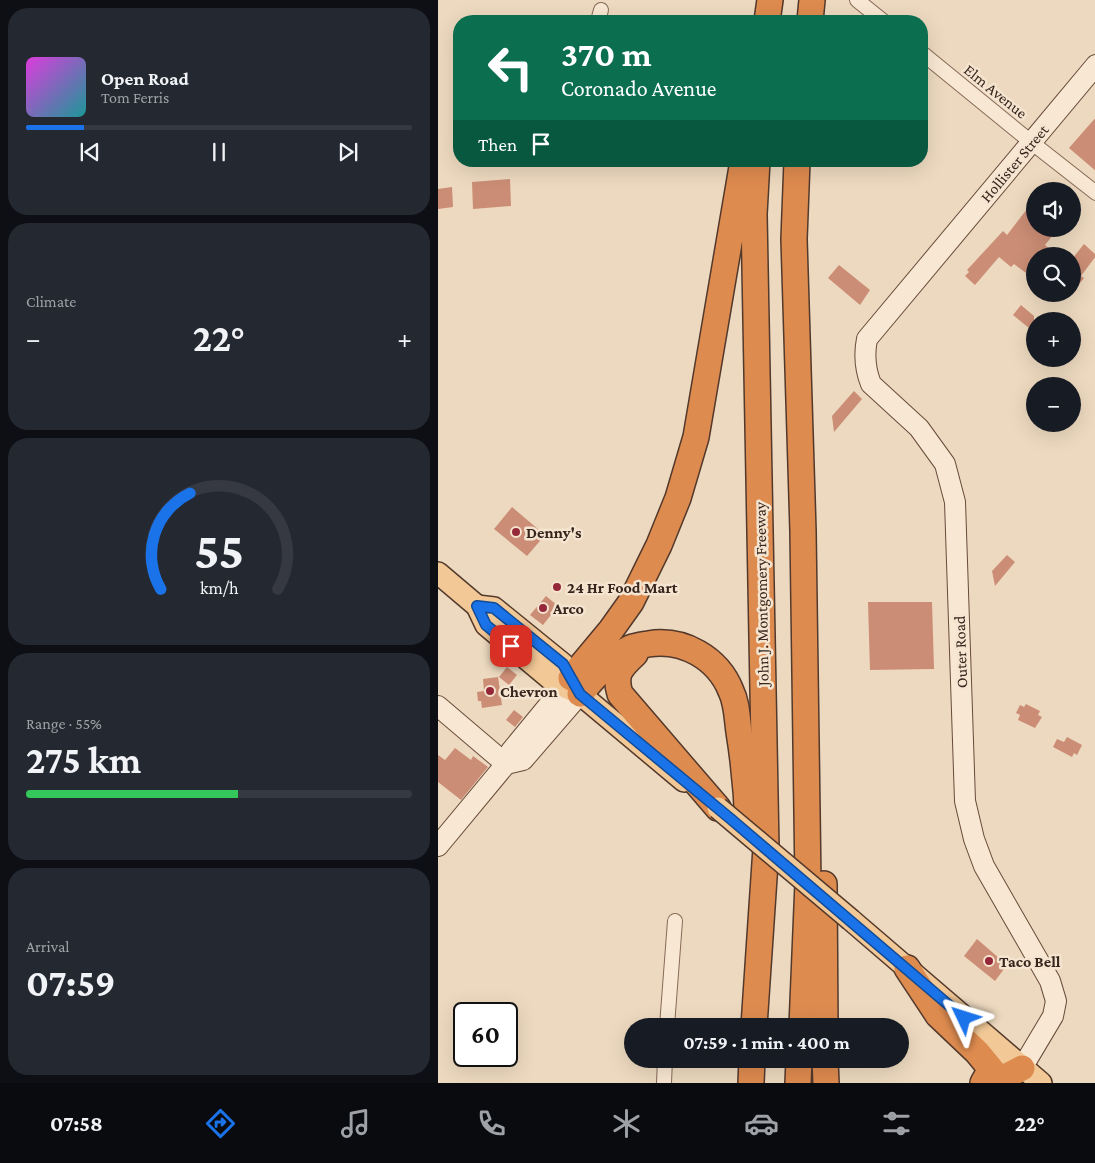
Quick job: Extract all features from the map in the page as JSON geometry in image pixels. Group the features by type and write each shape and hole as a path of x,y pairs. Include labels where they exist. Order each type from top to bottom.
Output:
{"highway":[{"path":"767,15 770,0"},
{"path":"811,15 812,0"},
{"path":"571,686 632,602 659,545 678,498 696,437 742,167"},
{"name":"John J. Montgomery Freeway","path":"755,1018 766,848 754,214 757,167"},
{"path":"797,167 794,239 804,616 808,883 802,1018"},
{"path":"804,616 822,820 825,1018"},
{"path":"571,686 632,647 654,643 675,644 700,654 727,681 735,701 747,794 750,903 749,1018"},
{"path":"643,645 620,669 617,676 620,694 718,808"},
{"path":"907,968 938,1015 978,1052 991,1069 982,1083"},
{"path":"750,1083 751,1068"},
{"path":"798,1083 799,1068"},
{"path":"825,1068 826,1083"},
{"path":"998,1083 1001,1079 1026,1078"}],"main road":[{"path":"438,573 477,606 494,608 563,664 571,686 907,968 1026,1078"}],"street":[{"path":"857,0 876,15"},
{"name":"Elm Avenue","path":"928,58 1096,193"},
{"name":"Hollister Street","path":"932,261 1096,65"},
{"name":"Outer Road","path":"932,261 868,339 865,350 867,374 871,384 919,428 946,464 955,502 965,801 974,839 984,866 1050,981 1056,1001 1053,1016 1026,1078"},
{"path":"438,846 506,764 523,760 571,686"},
{"path":"438,706 506,764"},
{"path":"668,1018 675,921"},
{"path":"664,1083 665,1068"}],"building":[{"path":"1096,117 1096,171 1069,148"},
{"path":"510,179 511,206 473,209 472,182"},
{"path":"452,187 453,207 438,209 438,189"},
{"path":"1026,210 1026,237 1052,237 1045,245 1047,247 1026,247 1026,273 1014,264 1011,267 999,257 975,285 965,276 969,272 967,270 1003,231 1007,235"},
{"path":"1084,244 1096,256 1081,276 1081,248"},
{"path":"839,265 870,290 860,305 828,278"},
{"path":"1021,305 1029,312 1026,312 1026,326 1013,315"},
{"path":"854,391 862,399 834,432 832,416"},
{"path":"512,507 545,535 527,556 494,529"},
{"path":"1007,555 1015,562 995,586 992,571"},
{"path":"546,596 558,606 543,625 530,615"},
{"path":"868,602 932,602 934,669 870,670"},
{"path":"507,667 517,675 509,685 499,677"},
{"path":"498,677 502,705 482,708 481,701 478,701 477,692 484,691 483,679"},
{"path":"1026,704 1040,711 1038,715 1042,717 1035,728 1018,720 1020,715 1016,713 1020,705 1024,707"},
{"path":"514,710 523,717 515,727 506,720"},
{"path":"1067,737 1082,745 1077,755 1074,753 1072,757 1053,747 1057,739 1064,742"},
{"path":"455,748 471,760 473,756 488,767 461,800 438,782 438,755 445,760"},
{"path":"977,939 1007,965 995,981 964,956"}],"place":[{"name":"Denny's","path":"516,532"},
{"name":"24 Hr Food Mart","path":"557,587"},
{"name":"Arco","path":"543,608"},
{"name":"Chevron","path":"490,691"},
{"name":"Taco Bell","path":"989,961"}],"route":[{"path":"511,646 486,625 477,606 494,608 563,664 580,694 732,820 964,1018"}]}
